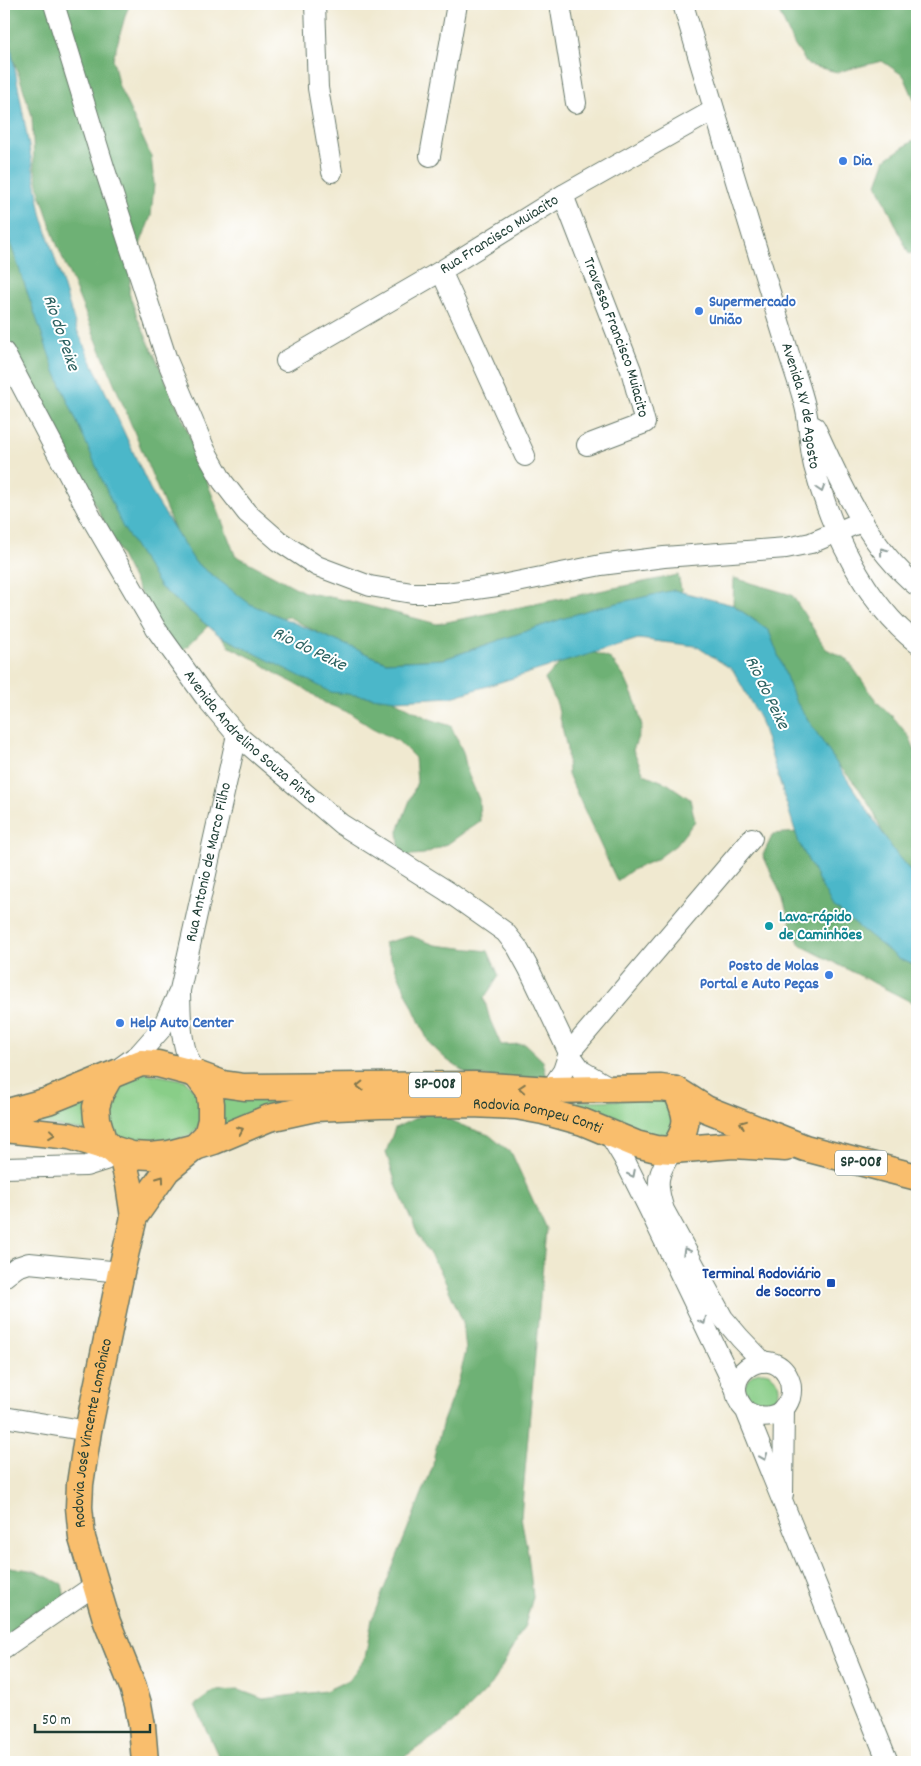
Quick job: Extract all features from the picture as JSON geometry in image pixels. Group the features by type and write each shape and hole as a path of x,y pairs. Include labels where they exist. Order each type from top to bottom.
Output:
{"main road":[{"name":"SP-008","path":"4,1113 48,1101 141,1063 158,1064 196,1074"},
{"name":"Rodovia Pompeu Conti","path":"196,1074 223,1084 244,1087 475,1085 550,1090 614,1090 646,1087 676,1090"},
{"path":"195,1147 207,1135 211,1120 211,1104 208,1091 196,1074"},
{"path":"110,1076 100,1094 96,1107 97,1119 103,1140 114,1150"},
{"name":"SP-008","path":"676,1090 706,1109 805,1148 917,1177"},
{"path":"673,1150 686,1126 684,1108 676,1090"},
{"name":"Rodovia Pompeu Conti","path":"195,1147 268,1118 315,1108 472,1104 516,1106 543,1111 584,1122 636,1144 656,1149 673,1150"},
{"name":"SP-008","path":"4,1129 70,1136 132,1155 151,1156 169,1154 195,1147"},
{"name":"SP-008","path":"673,1150 733,1146 805,1148"},
{"name":"Rodovia José Vincente Lomônico","path":"134,1218 167,1170 195,1147"},
{"name":"Rodovia José Vincente Lomônico","path":"114,1150 123,1160 130,1184 134,1218 88,1431 80,1484 79,1507 82,1538 95,1585 138,1704 145,1762"}],"street":[{"path":"54,4 104,167 167,360 205,450 224,482 247,514 279,541 317,566 370,586 412,593 447,593 497,586 600,565 664,557 786,548 811,543 863,521"},
{"path":"315,4 318,88 332,172"},
{"path":"430,156 457,4"},
{"path":"560,4 576,103"},
{"name":"Avenida XV de Agosto","path":"683,4 806,407 814,465 823,494 837,531 856,569 873,596 892,619 917,643"},
{"name":"Rua Francisco Muiacito","path":"286,361 441,270 563,195 714,110"},
{"name":"Travessa Francisco Muiacito","path":"563,195 631,370 645,423 587,445"},
{"path":"441,270 525,456"},
{"name":"Avenida Andrelino Souza Pinto","path":"4,352 92,519 156,629 184,670 237,735 341,824 446,891 505,932 517,947 529,969 569,1053 582,1071 614,1090"},
{"path":"806,407 832,466 863,521 881,549 896,567 917,586"},
{"name":"Rua Antonio de Marco Filho","path":"110,1076 138,1054 162,1028 180,990 237,735"},
{"path":"550,1090 563,1071 569,1053 752,838"},
{"name":"Rua Antonio de Marco Filho","path":"180,990 182,1042 188,1061 196,1074"},
{"path":"608,1132 649,1209 735,1388 736,1397 740,1405 746,1411 762,1418 770,1417 784,1408 791,1390 790,1380 782,1370 771,1363 763,1362 752,1364 744,1370 738,1378 735,1388"},
{"path":"4,1168 86,1166 105,1160 114,1150"},
{"path":"673,1150 661,1168 658,1182 664,1210 723,1318 763,1362"},
{"path":"4,1277 17,1266 29,1263 121,1272"},
{"path":"784,1408 784,1506"},
{"path":"746,1411 888,1762"},
{"path":"4,1418 88,1431"},
{"path":"4,1648 95,1585"}],"green space":[{"path":"4,4 130,4 113,59 118,84 151,156 154,184 151,216 131,268 129,293 138,319 182,416 235,555 304,592 350,601 437,624 678,575 683,598 597,608 444,659 386,662 324,636 287,616 272,622 192,572 56,242 40,193 34,165 32,116 4,35"},
{"path":"775,4 917,4 917,106 904,76 882,61 837,72 808,65 795,46"},
{"path":"917,138 917,251 909,254 877,184 886,159"},
{"path":"4,180 160,587 208,626 180,653 159,630 45,406 31,389 4,370"},
{"path":"734,578 792,595 826,649 847,659 877,702 894,718 910,738 917,755 917,836 914,846 917,848 917,888 893,856 873,811 860,790 844,771 809,737 764,627 733,605"},
{"path":"216,628 315,658 427,718 451,726 463,752 468,774 479,799 480,821 449,843 424,854 400,856 398,831 417,782 415,758 398,741 372,728 350,713 325,703 304,688 230,647"},
{"path":"587,650 611,659 625,678 636,703 642,726 633,750 644,774 668,784 690,799 695,821 676,845 657,859 632,870 617,881 568,774 567,749 557,704 545,679 562,661"},
{"path":"799,832 917,961 917,1005 800,945 790,923 783,899 763,855 773,834"},
{"path":"411,936 435,945 488,951 499,976 484,998 490,1020 501,1045 525,1044 543,1061 548,1082 469,1075 447,1060 429,1043 384,943"},
{"path":"139,1072 185,1080 200,1097 200,1126 189,1136 160,1143 140,1144 114,1137 108,1124 109,1094"},
{"path":"93,1092 93,1132 4,1118"},
{"path":"218,1092 318,1097 215,1131"},
{"path":"665,1099 676,1115 670,1133 661,1138 543,1102"},
{"path":"432,1110 458,1124 489,1135 512,1154 546,1229 521,1517 533,1597 525,1625 492,1685 454,1723 397,1762 221,1762 195,1705 214,1691 239,1690 263,1699 325,1691 349,1680 365,1658 372,1619 433,1466 443,1421 459,1379 466,1351 463,1322 441,1272 419,1237 397,1187 386,1152 395,1128"},
{"path":"762,1372 774,1377 779,1389 774,1401 762,1406 750,1401 745,1389 750,1377"},
{"path":"4,1566 35,1571 62,1584 67,1607 4,1643"}],"water":[{"name":"Rio do Peixe","path":"4,8 41,213 77,330 152,493 195,562 250,604 386,662 444,659 591,609 674,590 733,605 769,631 795,700 897,855 917,879 917,966 899,959 832,906 799,843 760,719 733,670 696,646 638,639 452,697 396,700 331,692 219,635 160,587 122,526 54,369 4,225"}],"place":[{"name":"Dia","path":"843,161"},
{"name":"Supermercado União","path":"699,311"},
{"name":"Lava-rápido de Caminhões","path":"769,926"},
{"name":"Posto de Molas Portal e Auto Peças","path":"829,975"},
{"name":"Help Auto Center","path":"120,1023"},
{"name":"Terminal Rodoviário de Socorro","path":"831,1283"}]}
